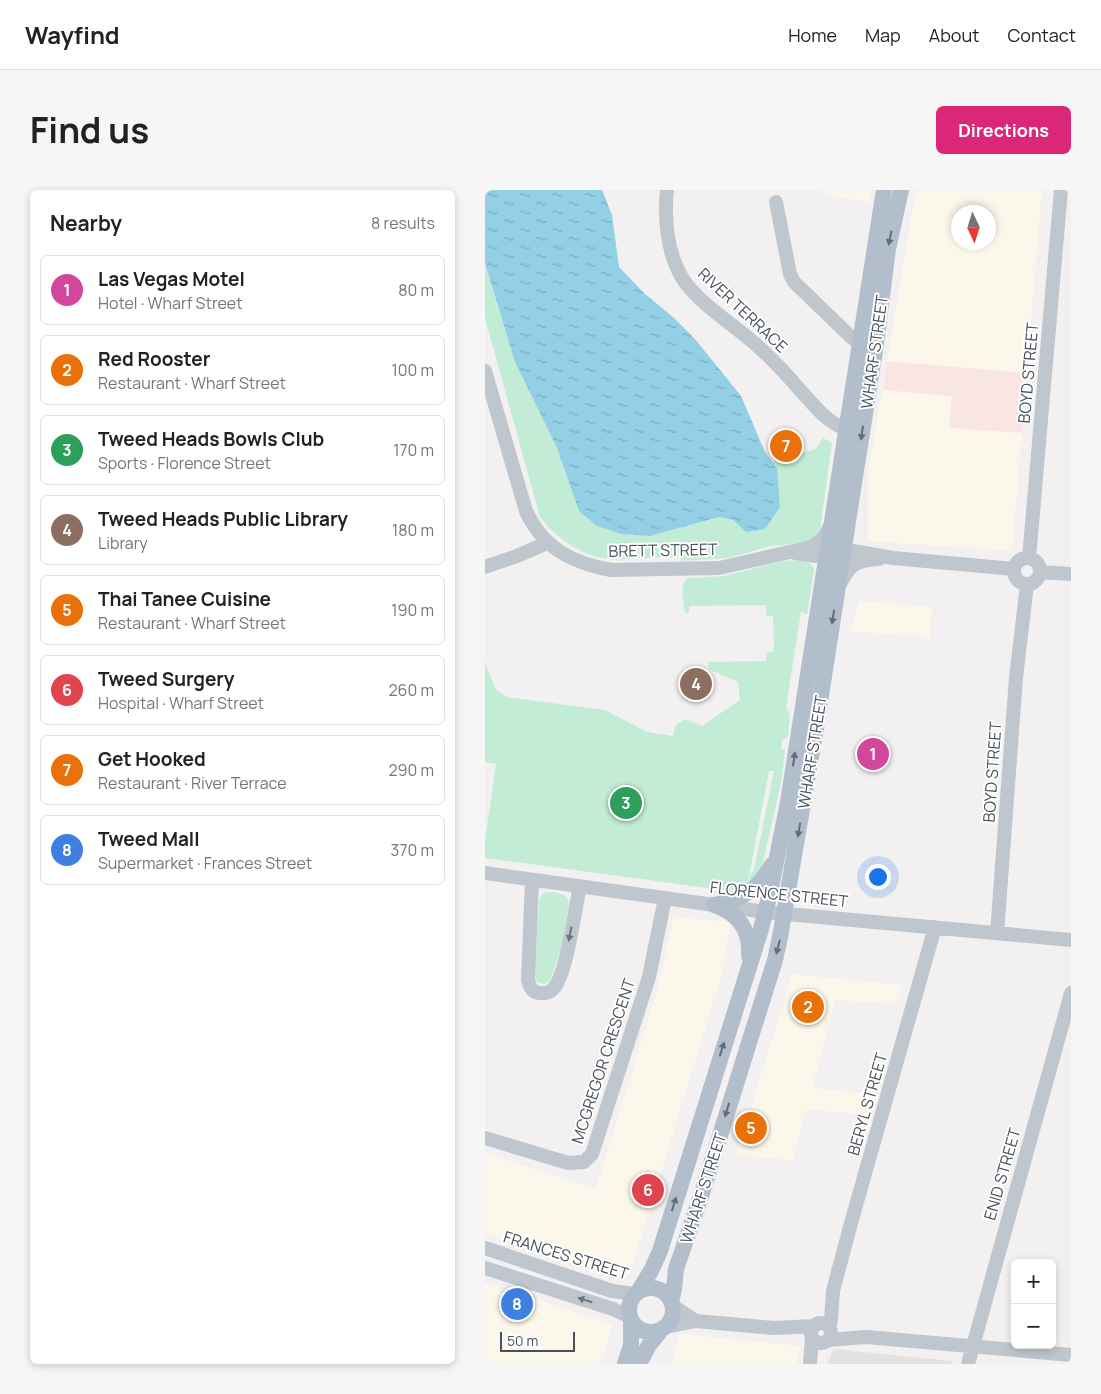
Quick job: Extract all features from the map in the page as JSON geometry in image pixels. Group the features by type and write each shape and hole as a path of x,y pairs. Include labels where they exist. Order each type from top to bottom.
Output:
{"main road":[{"name":"WHARF STREET","path":"637,1293 660,1251 765,912 788,802 884,190"},
{"name":"WHARF STREET","path":"672,1304 676,1269 775,960 785,913 875,352 888,249 901,190"},
{"path":"714,904 738,899 747,894 761,880 776,859"},
{"path":"714,904 732,913 740,920 749,938 748,968"},
{"path":"625,1364 631,1346 630,1305 637,1293 651,1288 657,1289 668,1296 672,1304 672,1317 649,1345 639,1364"},
{"path":"631,1318 642,1330 657,1331 664,1327"}],"street":[{"name":"RIVER TERRACE","path":"667,190 669,241 673,258 690,289 761,349 827,419 845,429"},
{"name":"BOYD STREET","path":"1029,558 1061,190"},
{"path":"776,202 790,274 794,282 860,344"},
{"name":"BRETT STREET","path":"485,371 489,399 526,511 532,524 547,543 569,557 583,563 611,570 624,571 719,568 773,554 792,552 817,543 823,538 832,520"},
{"path":"485,566 517,556 547,543"},
{"name":"BRETT STREET","path":"792,552 809,556 853,551 867,552 893,558 1014,569"},
{"name":"BRETT STREET","path":"837,592 846,574 858,562 893,558"},
{"path":"1029,558 1037,563 1040,572 1034,582 1027,584 1018,581 1014,574 1014,569 1019,561 1029,558"},
{"path":"1040,572 1071,574"},
{"name":"BOYD STREET","path":"997,933 1016,678 1027,584"},
{"name":"FLORENCE STREET","path":"485,873 765,912 1071,940"},
{"path":"533,880 529,980 531,988 540,993 551,990 557,983 566,955 580,886"},
{"name":"MCGREGOR CRESCENT","path":"485,1138 568,1163 584,1162 592,1154 642,999 652,962 665,898"},
{"name":"BERYL STREET","path":"810,1364 821,1333 831,1320 833,1292 851,1223 935,927"},
{"name":"ENID STREET","path":"968,1364 1071,993"},
{"name":"FRANCES STREET","path":"485,1248 612,1291 637,1293"},
{"path":"485,1268 613,1309 631,1318"},
{"path":"672,1304 696,1321"},
{"path":"664,1327 696,1321 1071,1355"},
{"name":"BERYL STREET","path":"815,1364 821,1333"}],"shaded area":[{"path":"823,190 871,190 869,202 822,195"},
{"path":"918,190 1042,190 1012,551 868,541 868,473 915,195"},
{"path":"887,361 1027,373 1022,433 949,428 952,396 883,390"},
{"path":"859,601 932,607 930,637 850,631"},
{"path":"674,917 730,922 722,974 630,1273 622,1277 485,1234 485,1162 487,1154 596,1189 656,994"},
{"path":"790,974 902,985 897,1004 835,1000 812,1088 873,1094 867,1115 806,1109 792,1160 736,1155 786,995"},
{"path":"485,1283 613,1324 601,1364 485,1364"},
{"path":"679,1334 801,1346 796,1364 671,1364"},
{"path":"833,1349 953,1361 952,1364 828,1364"}],"green space":[{"path":"485,263 515,362 557,448 579,511 597,526 621,534 650,536 720,517 733,520 746,532 777,469 772,462 816,449 823,438 832,443 818,535 809,543 770,546 728,558 681,561 681,556 628,559 601,558 581,551 562,539 540,517 485,318"},
{"path":"783,561 805,561 812,565 814,569 807,615 801,611 786,708 790,715 788,737 782,740 781,749 785,750 782,778 763,862 752,884 749,877 747,884 730,891 485,858 485,841 496,764 485,762 485,663 496,690 507,697 605,710 647,732 673,736 676,725 685,719 702,726 740,700 738,682 709,669 708,662 766,661 766,653 774,652 773,616 766,615 766,605 689,606 689,613 686,614 683,594 685,581 691,578 724,576","holes":["769,771 774,771 754,870 749,876"]},
{"path":"546,892 558,893 564,896 567,898 569,905 561,949 550,981 544,984 537,982 535,974 539,900"}],"water":[{"path":"485,190 602,190 612,215 619,267 645,294 673,317 695,339 741,396 765,452 777,468 780,507 765,529 746,532 733,520 719,517 650,536 621,534 597,526 579,511 557,448 515,362 485,263"}],"place":[{"name":"Get Hooked","path":"786,446"},
{"name":"Tweed Heads Public Library","path":"696,684"},
{"name":"Las Vegas Motel","path":"873,754"},
{"name":"Tweed Heads Bowls Club","path":"626,803"},
{"name":"Red Rooster","path":"808,1007"},
{"name":"Thai Tanee Cuisine","path":"751,1128"},
{"name":"Tweed Surgery","path":"648,1190"},
{"name":"Tweed Mall","path":"517,1304"}]}
